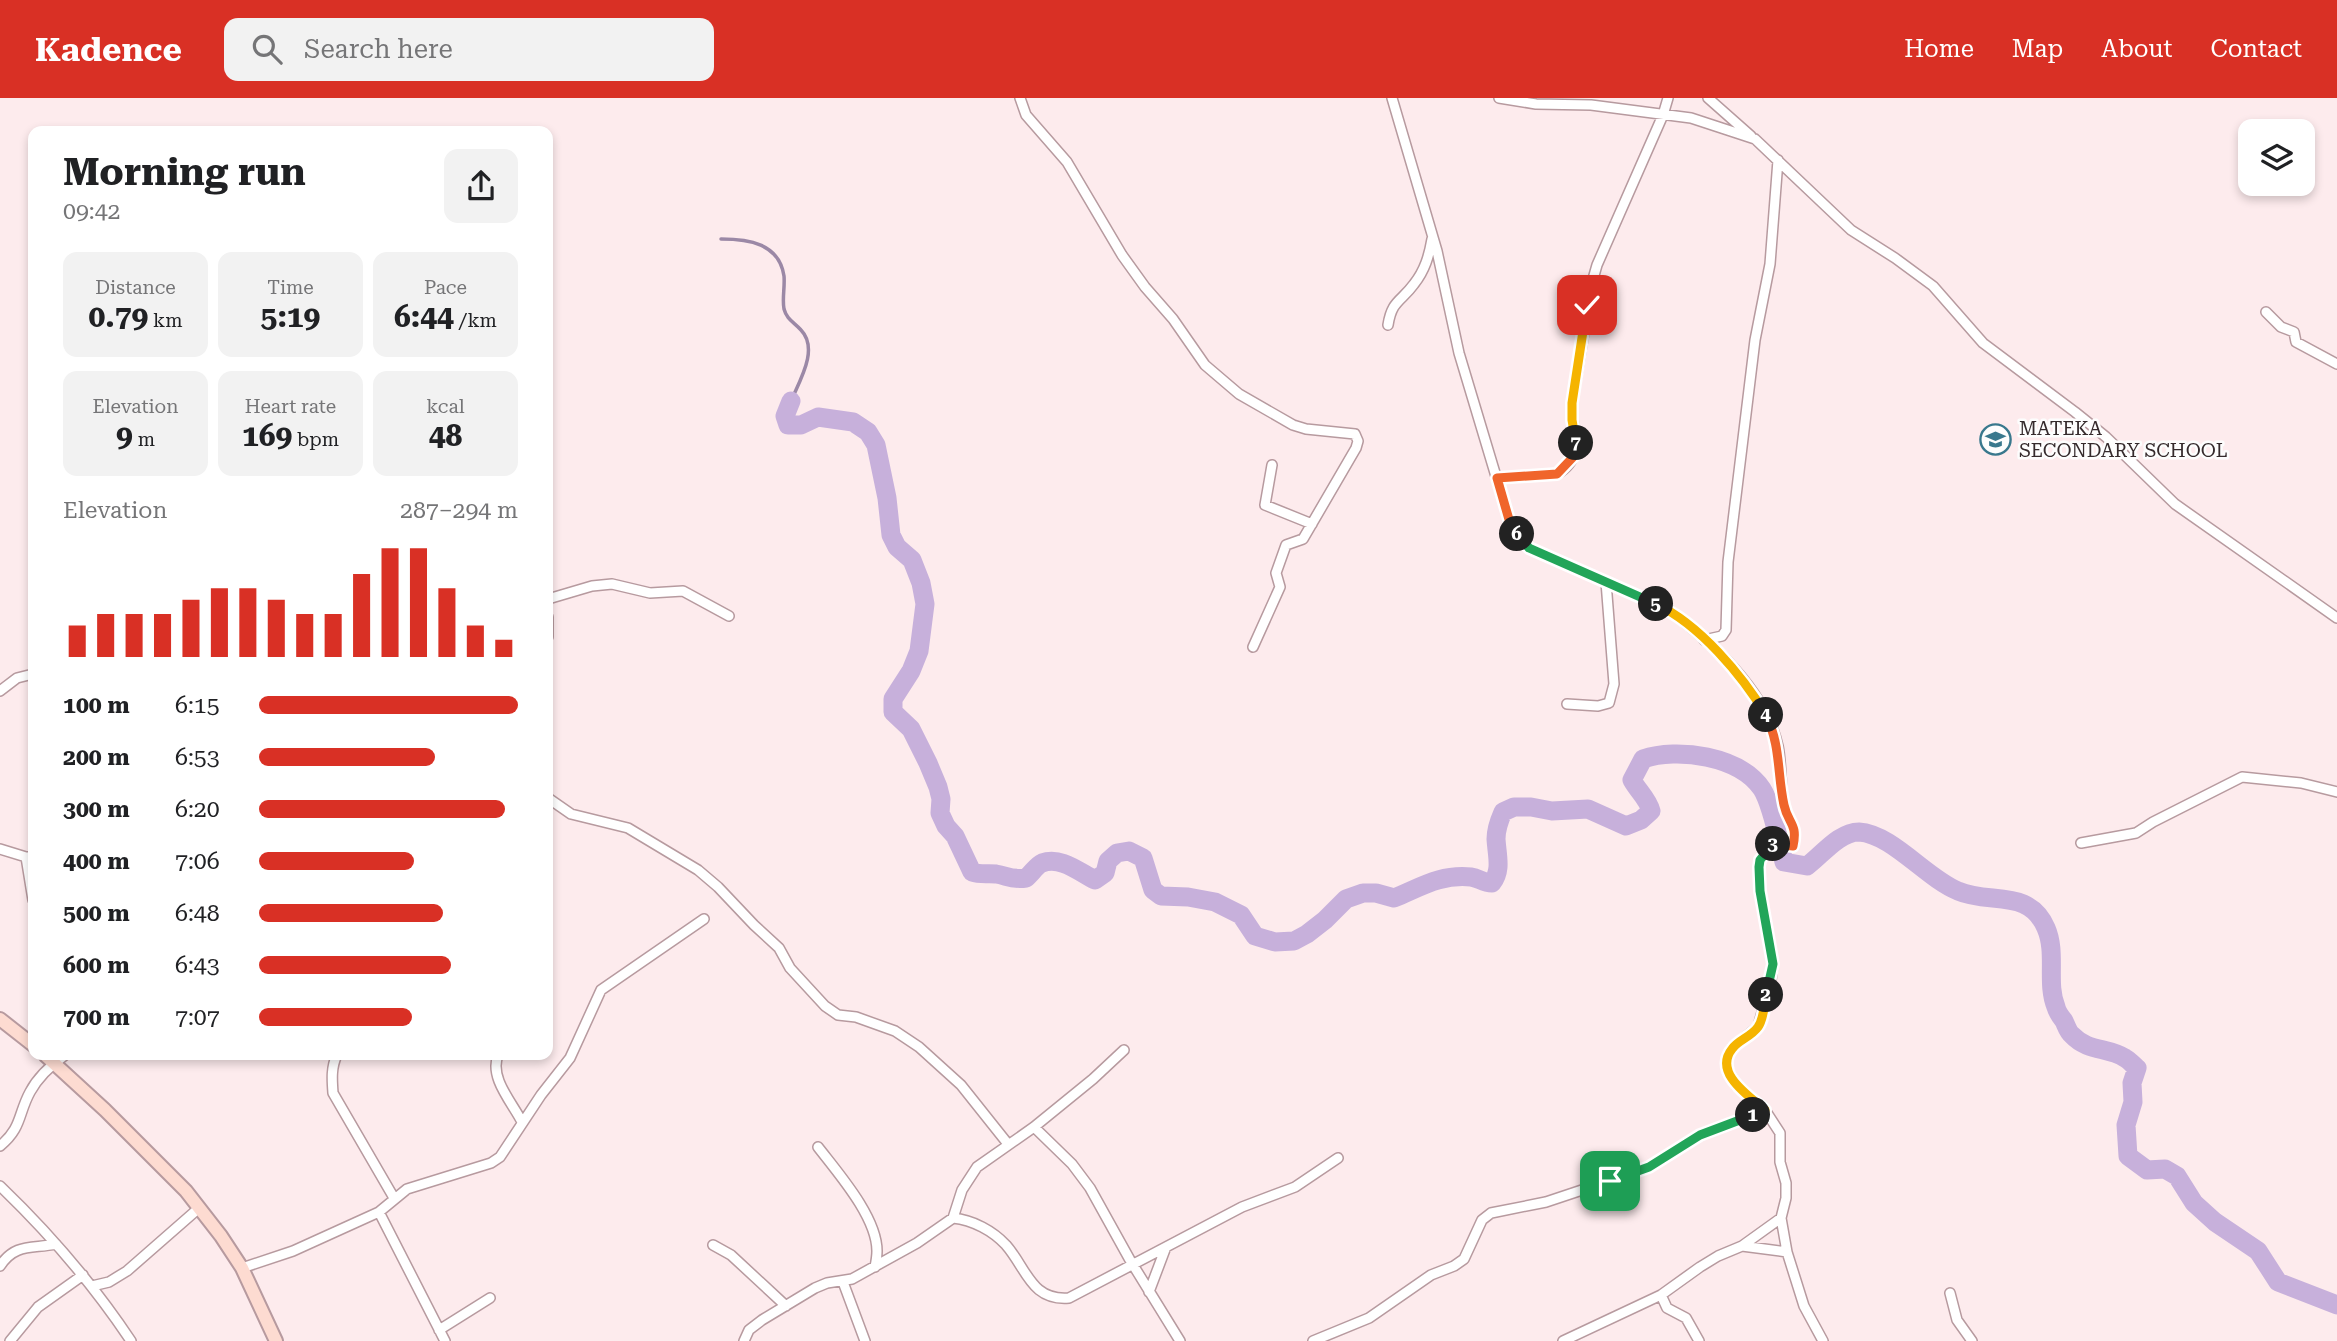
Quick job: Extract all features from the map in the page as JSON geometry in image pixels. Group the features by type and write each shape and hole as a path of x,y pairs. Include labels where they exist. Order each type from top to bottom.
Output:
{"street":[{"path":"1020,98 1026,115 1067,162 1122,255 1173,319 1205,365 1239,394 1293,425 1355,434 1358,441 1301,541 1286,545 1276,573 1280,587 1252,647"},
{"path":"1392,98 1443,275 1459,354 1510,523 1529,548 1668,609 1736,672 1768,718 1778,746 1784,808 1796,831 1793,846 1772,844 1760,860 1760,891 1773,964 1771,980 1758,1027 1732,1048 1727,1057 1727,1068 1736,1085 1765,1110 1780,1133 1780,1162 1786,1183 1786,1198 1781,1218 1787,1252 1804,1306 1823,1341"},
{"path":"1499,98 1536,104 1591,104 1691,118 1755,139"},
{"path":"1497,478 1557,474 1575,455 1572,403 1593,279 1668,98"},
{"path":"1708,98 1851,230 1933,286 1983,343 2075,412 2175,504 2337,618"},
{"path":"1704,640 1722,636 1726,629 1728,562 1755,340 1770,264 1778,160"},
{"path":"1388,325 1394,304 1408,293 1424,270 1429,258 1432,236"},
{"path":"2266,312 2281,327 2294,332 2296,342 2337,364"},
{"path":"1272,465 1265,505 1312,524"},
{"path":"1567,704 1598,706 1609,703 1611,698 1614,684 1606,582"},
{"path":"553,598 592,586 612,584 650,593 683,591 729,616"},
{"path":"0,691 17,678 28,675"},
{"path":"2081,844 2136,833 2242,777 2301,783 2337,792"},
{"path":"553,801 571,814 628,828 698,870 719,887 779,948 790,968 825,1006 838,1014 856,1017 895,1031 919,1047 961,1086 1008,1144"},
{"path":"0,849 28,857"},
{"path":"242,1268 293,1251 379,1212 394,1198 420,1183 491,1163 500,1157 522,1122 570,1058 601,990 705,919"},
{"path":"0,1020 28,1041"},
{"path":"953,1218 962,1190 972,1172 1034,1127 1124,1050"},
{"path":"0,1146 8,1140 18,1125 31,1090 54,1060"},
{"path":"57,1060 186,1191 242,1268 276,1341"},
{"path":"335,1060 333,1093 394,1198"},
{"path":"497,1060 495,1067 498,1077 522,1122"},
{"path":"1313,1341 1369,1318 1431,1275 1464,1259 1482,1220 1491,1213 1546,1202 1649,1167 1700,1135 1765,1110"},
{"path":"1034,1127 1072,1164 1090,1188 1180,1341"},
{"path":"818,1147 856,1199 872,1228 877,1251 875,1267"},
{"path":"744,1341 749,1330 786,1306 827,1283 844,1282 875,1267 953,1218 963,1219 987,1230 1006,1245 1042,1293 1055,1299 1069,1298 1242,1207 1295,1187 1338,1158"},
{"path":"0,1186 32,1216 83,1275 131,1341"},
{"path":"92,1286 109,1282 127,1271 199,1208"},
{"path":"379,1212 445,1341"},
{"path":"1563,1341 1661,1296 1718,1256 1742,1246 1781,1218"},
{"path":"0,1266 7,1256 16,1250 55,1244"},
{"path":"713,1245 731,1255 786,1306"},
{"path":"1742,1246 1787,1252"},
{"path":"1149,1292 1166,1248"},
{"path":"10,1341 38,1307 83,1275"},
{"path":"844,1282 865,1341"},
{"path":"1950,1293 1958,1320 1972,1341"},
{"path":"1661,1296 1667,1308 1686,1318 1699,1341"},
{"path":"439,1330 491,1298"}],"waterway":[{"path":"721,239 742,240 761,245 776,256 781,265 785,313 801,330 808,346 806,365 791,401"},
{"path":"791,401 785,416 788,425 801,425 818,417 853,422 868,432 876,445 887,498 891,535 897,547 912,560 921,583 925,604 919,651 911,671 893,699 893,712 911,729 928,763 941,799 940,813 955,836 972,872 1026,878 1042,863 1049,861 1063,863 1095,880 1105,873 1108,861 1117,853 1129,851 1143,858 1153,890 1161,896 1215,902 1241,915 1255,936 1275,942 1294,941 1325,920 1346,899 1363,893 1394,898 1450,877 1474,878 1492,883 1498,868 1498,826 1503,812 1514,807 1552,811 1588,809 1626,826 1641,820 1651,811 1632,780 1643,759 1673,754 1707,757 1724,762 1752,778 1762,789 1772,814 1784,862 1807,866 1838,840 1859,832 1884,840 1958,891 2019,902 2030,907 2046,928 2051,948 2053,998 2069,1032 2085,1044 2118,1055 2137,1068 2132,1083 2133,1102 2126,1125 2128,1156 2147,1170 2165,1169 2177,1176 2194,1203 2215,1222 2258,1251 2278,1282 2337,1305"}],"place":[{"name":"MATEKA SECONDARY SCHOOL","path":"1996,439"}],"route":[{"path":"1587,305 1572,403 1575,455 1557,474 1497,478 1510,523 1529,548 1668,609 1736,672 1768,718 1778,746 1784,808 1796,831 1793,846 1772,844 1760,860 1760,891 1773,964 1771,980 1758,1027 1732,1048 1727,1057 1729,1075 1736,1085 1765,1110 1700,1135 1649,1167 1610,1181"}]}
